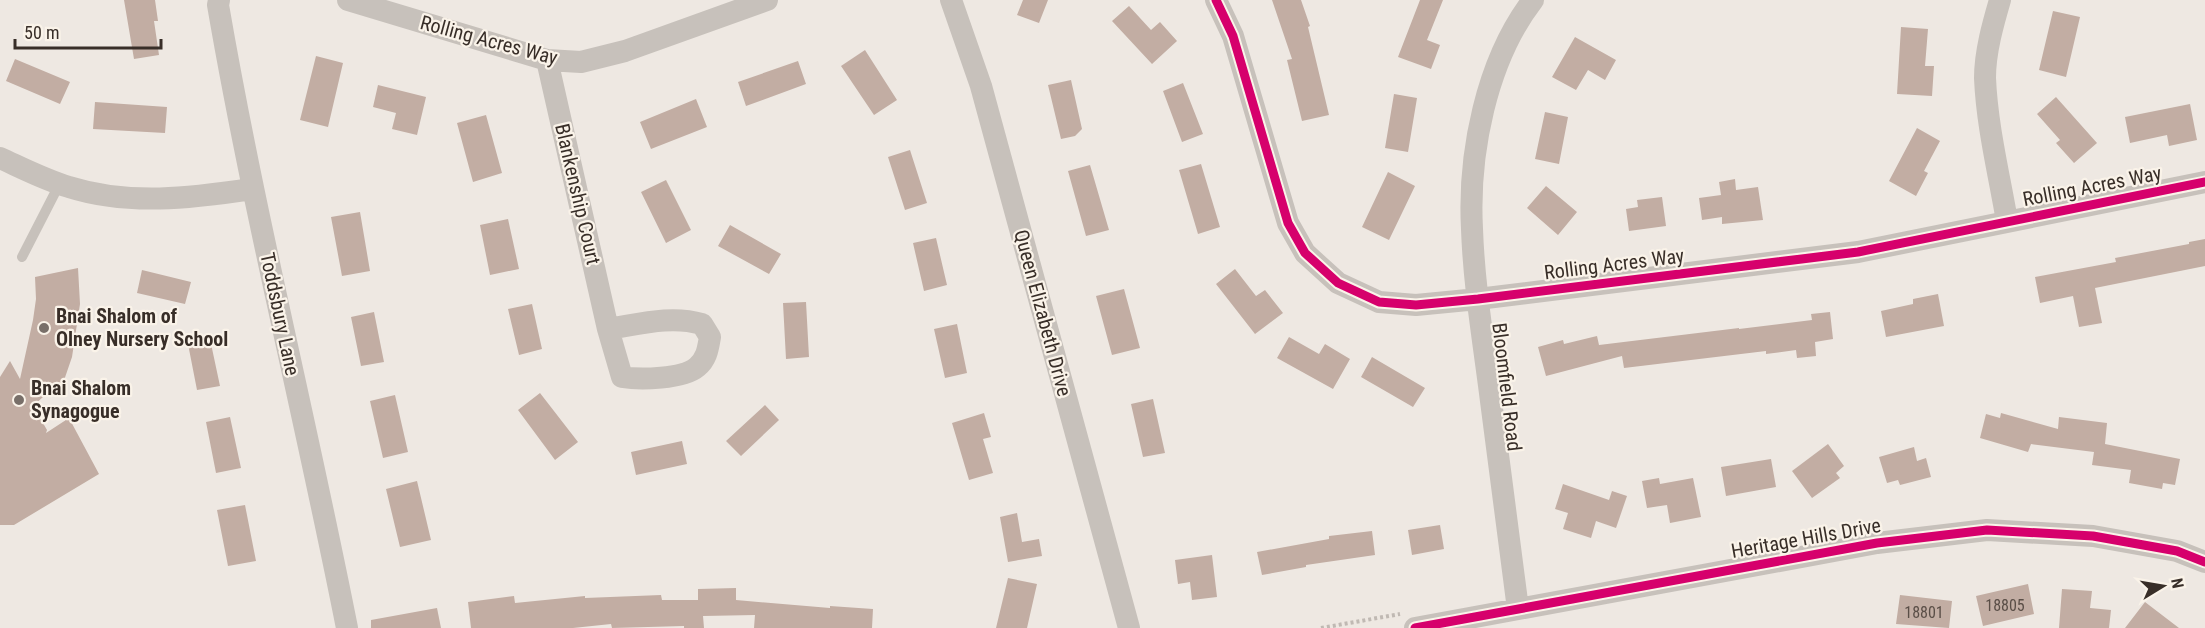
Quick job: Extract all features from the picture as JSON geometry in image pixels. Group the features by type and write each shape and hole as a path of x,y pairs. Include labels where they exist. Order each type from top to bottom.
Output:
{"street":[{"name":"Toddsbury Lane","path":"219,0 218,5 252,189 347,628"},
{"name":"Rolling Acres Way","path":"348,0 547,60 581,62 625,51 767,0"},
{"name":"Queen Elizabeth Drive","path":"951,0 981,86 1129,628"},
{"name":"Rolling Acres Way","path":"1216,0 1233,36 1288,223 1305,253 1338,283 1379,302 1416,305 1478,299 1858,252 2205,182"},
{"name":"Bloomfield Road","path":"1518,609 1478,299 1472,228 1474,170 1481,118 1498,63 1533,0"},
{"path":"2000,0 1993,23 1985,75 1989,123 2007,221"},
{"name":"Blankenship Court","path":"547,60 608,329"},
{"path":"0,158 60,183 114,197 156,200 252,189"},
{"name":"Heritage Hills Drive","path":"1415,628 1877,543 1987,530 2093,536 2177,551 2205,561"}],"lane":[{"path":"22,257 60,183"}],"building":[{"path":"124,0 155,0 158,21 154,21 159,55 134,59"},
{"path":"1023,0 1048,0 1039,23 1017,15"},
{"path":"1272,0 1301,0 1310,26 1308,27 1329,115 1302,121 1287,60 1292,59"},
{"path":"1420,0 1443,0 1427,40 1440,45 1431,69 1398,57"},
{"path":"1129,6 1151,30 1160,22 1177,41 1152,64 1112,21"},
{"path":"2053,11 2080,17 2066,77 2039,70"},
{"path":"1901,27 1928,29 1925,66 1934,66 1932,96 1897,94"},
{"path":"1575,37 1616,60 1605,80 1588,70 1576,90 1552,77"},
{"path":"865,50 897,100 874,115 841,66"},
{"path":"316,56 343,63 328,127 300,120"},
{"path":"15,59 70,82 60,104 6,81"},
{"path":"798,61 806,84 746,106 738,82"},
{"path":"1071,80 1082,129 1075,136 1061,139 1048,85"},
{"path":"1183,83 1203,134 1182,142 1163,91"},
{"path":"378,85 426,97 417,135 392,129 396,113 373,107"},
{"path":"1394,94 1417,98 1408,152 1385,148"},
{"path":"2056,97 2097,143 2074,163 2056,143 2060,140 2037,114"},
{"path":"696,99 707,127 651,149 640,122"},
{"path":"95,102 167,107 165,133 93,129"},
{"path":"2190,104 2197,140 2169,146 2167,135 2130,143 2125,117"},
{"path":"1545,112 1568,117 1559,164 1535,159"},
{"path":"486,115 502,173 473,182 457,123"},
{"path":"1917,128 1940,141 1924,171 1928,173 1916,196 1889,181"},
{"path":"910,150 927,203 905,210 888,157"},
{"path":"1201,164 1220,227 1198,234 1179,170"},
{"path":"1090,165 1109,230 1086,236 1068,171"},
{"path":"1388,172 1415,186 1389,240 1362,227"},
{"path":"1735,179 1736,190 1758,187 1763,220 1722,224 1722,217 1702,220 1699,198 1721,195 1719,182"},
{"path":"666,180 691,230 666,243 641,192"},
{"path":"1546,186 1577,212 1558,235 1527,208"},
{"path":"1662,197 1666,226 1629,231 1626,209 1638,207 1637,200"},
{"path":"360,212 370,271 342,276 331,217"},
{"path":"508,219 519,269 490,275 480,225"},
{"path":"730,225 781,254 769,274 718,246"},
{"path":"936,238 947,285 924,291 913,243"},
{"path":"2205,239 2205,266 2095,288 2102,323 2079,327 2073,296 2040,303 2035,277 2116,262 2115,258"},
{"name":"Bnai Shalom Synagogue","path":"78,268 80,304 72,357 59,395 53,388 33,406 47,430 46,433 69,418 99,474 14,525 0,525 0,377 10,361 20,379 33,320 36,299 35,277"},
{"path":"1235,269 1256,296 1265,290 1283,313 1255,334 1216,284"},
{"path":"142,270 191,282 185,304 137,293"},
{"path":"1124,289 1140,348 1112,355 1096,296"},
{"path":"1938,294 1944,326 1886,337 1881,311 1913,304 1913,299"},
{"path":"806,302 809,357 786,359 783,303"},
{"path":"532,304 542,349 519,355 508,309"},
{"path":"374,312 384,362 361,366 351,317"},
{"path":"1830,312 1833,339 1815,342 1816,356 1797,358 1796,350 1766,354 1766,351 1624,368 1622,356 1546,376 1538,347 1563,340 1564,344 1597,336 1599,345 1739,329 1812,320 1811,314"},
{"path":"957,324 967,373 945,378 934,329"},
{"path":"1289,337 1319,354 1325,344 1350,359 1333,389 1277,358"},
{"path":"210,339 220,386 197,390 188,344"},
{"path":"1372,357 1425,388 1413,407 1361,377"},
{"path":"540,393 578,442 555,460 518,410"},
{"path":"395,395 408,452 383,458 370,401"},
{"path":"1153,399 1165,453 1143,457 1131,404"},
{"path":"765,405 779,420 741,456 726,441"},
{"path":"984,413 991,437 983,439 993,473 969,480 952,423"},
{"path":"2001,413 2058,429 2059,417 2107,423 2105,444 2180,459 2175,485 2163,483 2162,489 2129,483 2131,470 2092,465 2094,452 2031,444 2028,452 1980,438 1986,414 2000,418"},
{"path":"230,417 241,468 216,473 206,422"},
{"path":"682,441 687,464 636,475 631,452"},
{"path":"1828,444 1844,466 1836,473 1840,478 1812,498 1792,471"},
{"path":"1914,447 1917,461 1926,458 1931,477 1900,485 1898,480 1887,483 1879,457"},
{"path":"1771,459 1776,487 1726,496 1721,467"},
{"path":"1659,478 1660,484 1693,478 1701,517 1670,523 1667,505 1647,508 1642,481"},
{"path":"417,481 431,540 400,547 386,489"},
{"path":"1563,484 1609,500 1612,491 1627,496 1616,528 1596,521 1591,538 1563,529 1568,513 1555,509"},
{"path":"245,505 256,561 228,566 217,510"},
{"path":"1017,513 1022,542 1039,539 1042,556 1008,562 1000,517"},
{"path":"1440,525 1444,549 1412,555 1408,530"},
{"path":"1372,531 1375,555 1306,565 1306,567 1262,575 1257,552 1329,539 1329,536"},
{"path":"1212,555 1217,597 1192,600 1190,582 1178,584 1175,560"},
{"path":"1008,578 1037,584 1027,628 996,628"},
{"path":"2028,584 2034,614 1983,626 1976,596"},
{"path":"736,588 736,600 830,608 830,606 873,609 872,628 754,628 755,615 703,616 704,628 684,628 684,626 612,628 611,624 573,628 471,628 468,602 514,596 515,603 585,596 585,598 661,595 662,600 698,600 698,589"},
{"path":"2062,589 2092,591 2090,608 2111,610 2109,628 2059,628"},
{"path":"1900,595 1952,601 1949,628 1896,624"},
{"path":"2145,602 2179,628 2125,628"},
{"path":"437,608 441,628 371,628 371,620"}],"cycle path":[{"path":"1216,0 1233,36 1288,223 1305,253 1338,283 1379,302 1416,305 1478,299 1858,252 2205,182"},
{"path":"1415,628 1877,543 1987,530 2093,536 2177,551 2205,562"}],"place":[{"name":"Bnai Shalom of Olney Nursery School","path":"44,328"},
{"name":"Bnai Shalom Synagogue","path":"19,400"}]}
